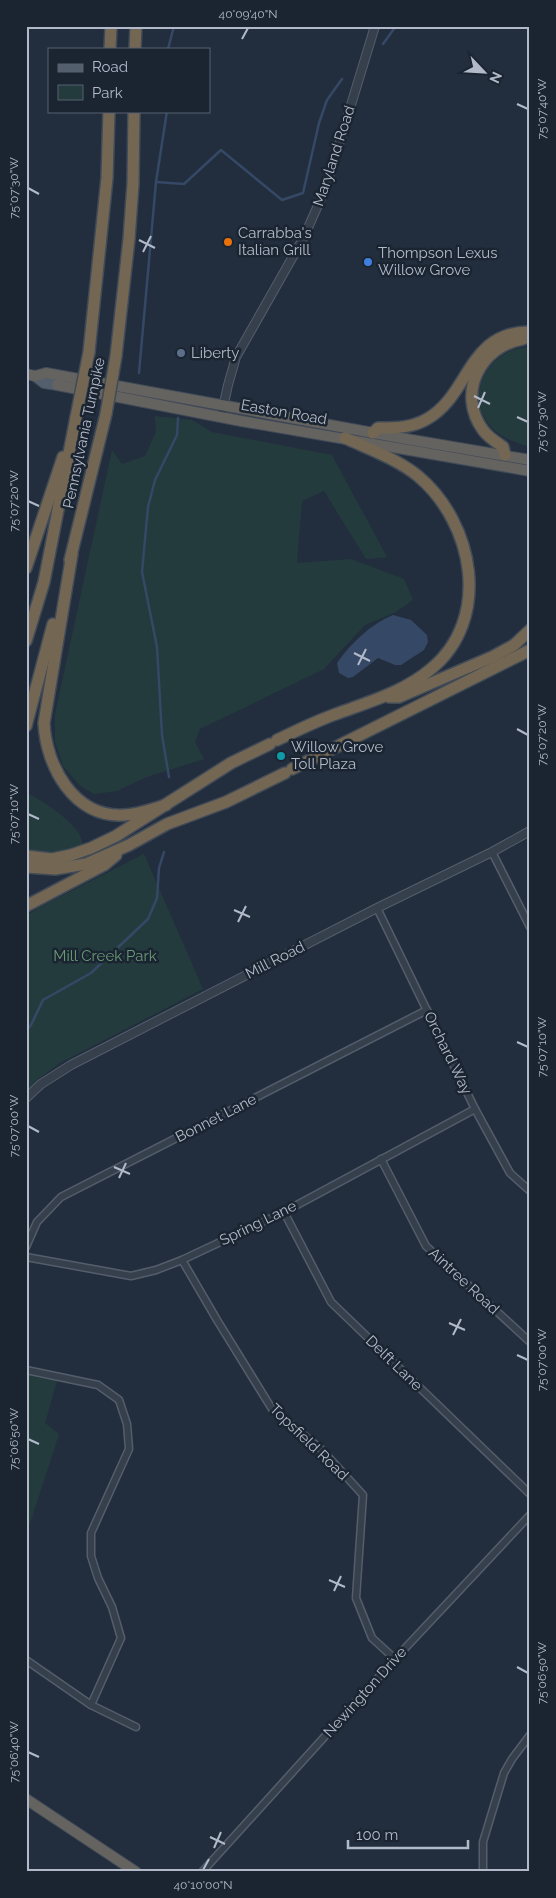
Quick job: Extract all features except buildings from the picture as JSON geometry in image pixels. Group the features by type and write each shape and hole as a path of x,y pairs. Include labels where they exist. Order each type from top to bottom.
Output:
{"highway":[{"path":"110,48 111,26"},
{"path":"135,48 136,26"},
{"name":"Pennsylvania Turnpike","path":"26,641 44,582 89,352 108,178 109,112"},
{"name":"Pennsylvania Turnpike","path":"26,726 72,554 106,414 116,356 129,239 133,184 134,112"},
{"path":"373,433 378,428 406,427 426,420 435,414 452,396 483,349 503,336 513,333 530,332"},
{"path":"505,455 503,447 488,436 480,425 471,401 472,390 476,374 493,352 515,340 530,339"},
{"name":"Easton Road","path":"31,375 46,373 530,460"},
{"name":"Easton Road","path":"57,386 530,471"},
{"path":"26,568 76,417"},
{"path":"26,856 52,859 78,853 116,836 232,763 334,714 384,696 431,670 453,644 464,623 470,585 468,566 459,530 451,515 430,487 405,466 345,438"},
{"path":"72,554 44,723 47,747 51,760 57,773 70,791 84,804 94,810 105,814 125,815 166,805"},
{"path":"384,696 399,697 492,657 514,645 530,630"},
{"path":"506,662 530,641"},
{"path":"26,868 69,868 86,864 129,845 167,824 226,802 530,650"},
{"path":"26,906 104,865 129,845"},
{"path":"27,1801 136,1872"}],"main road":[{"name":"Easton Road","path":"31,375 44,383 57,386"}],"street":[{"name":"Maryland Road","path":"221,416 236,358 292,260 316,213 326,188 375,26"},
{"name":"Mill Road","path":"26,1098 41,1084 71,1065 530,831"},
{"path":"492,852 530,927"},
{"name":"Orchard Way","path":"377,908 475,1109 510,1173 530,1191"},
{"name":"Bonnet Lane","path":"26,1247 37,1222 61,1197 427,1010"},
{"name":"Spring Lane","path":"26,1256 131,1276 156,1270 182,1260 284,1212 475,1109"},
{"name":"Aintree Road","path":"380,1159 426,1246 530,1342"},
{"name":"Delft Lane","path":"284,1212 331,1302 530,1494"},
{"name":"Topsfield Road","path":"182,1260 272,1409 322,1450 363,1495 356,1598 372,1638 395,1659"},
{"path":"26,1370 98,1385 119,1400 127,1424 129,1449 92,1533 91,1556 98,1578 112,1607 121,1638 91,1705"},
{"name":"Newington Drive","path":"202,1872 395,1659 530,1515"},
{"path":"26,1660 91,1705 136,1727"},
{"path":"483,1872 483,1842 504,1774 512,1759 530,1735"}],"green space":[{"path":"530,347 530,447 510,440 496,432 483,415 479,402 484,376 492,365 502,356 515,349"},
{"path":"155,416 192,420 212,432 332,455 387,557 366,559 324,491 302,501 297,563 351,559 404,579 413,600 396,612 365,625 324,669 200,729 195,742 204,759 144,778 117,791 94,794 79,785 63,766 55,742 55,714 112,450 122,464 145,456 156,432"},
{"path":"26,793 42,801 70,823 77,831 82,846 54,853 26,853"},
{"name":"Mill Creek Park","path":"144,854 203,989 60,1063 26,1091 26,916"},
{"path":"26,1375 57,1381 45,1423 59,1434 26,1536"}],"water":[{"path":"393,615 411,620 427,635 428,642 424,650 401,665 395,665 378,658 353,677 348,678 339,673 337,663 349,648 377,623"}],"waterway":[{"path":"168,48 174,26"},
{"path":"383,44 396,26"},
{"path":"156,182 184,184 221,150 282,200 303,193 319,123 327,100 342,79"},
{"path":"139,373 156,182 167,112"},
{"path":"169,777 162,735 157,647 142,572 148,507 155,480 177,435 178,418"},
{"path":"26,1031 43,1000 91,973 148,919 157,898 159,868 164,852"}],"place":[{"name":"Carrabba's Italian Grill","path":"228,242"},
{"name":"Thompson Lexus Willow Grove","path":"368,262"},
{"name":"Liberty","path":"181,353"},
{"name":"Willow Grove Toll Plaza","path":"281,756"}]}
